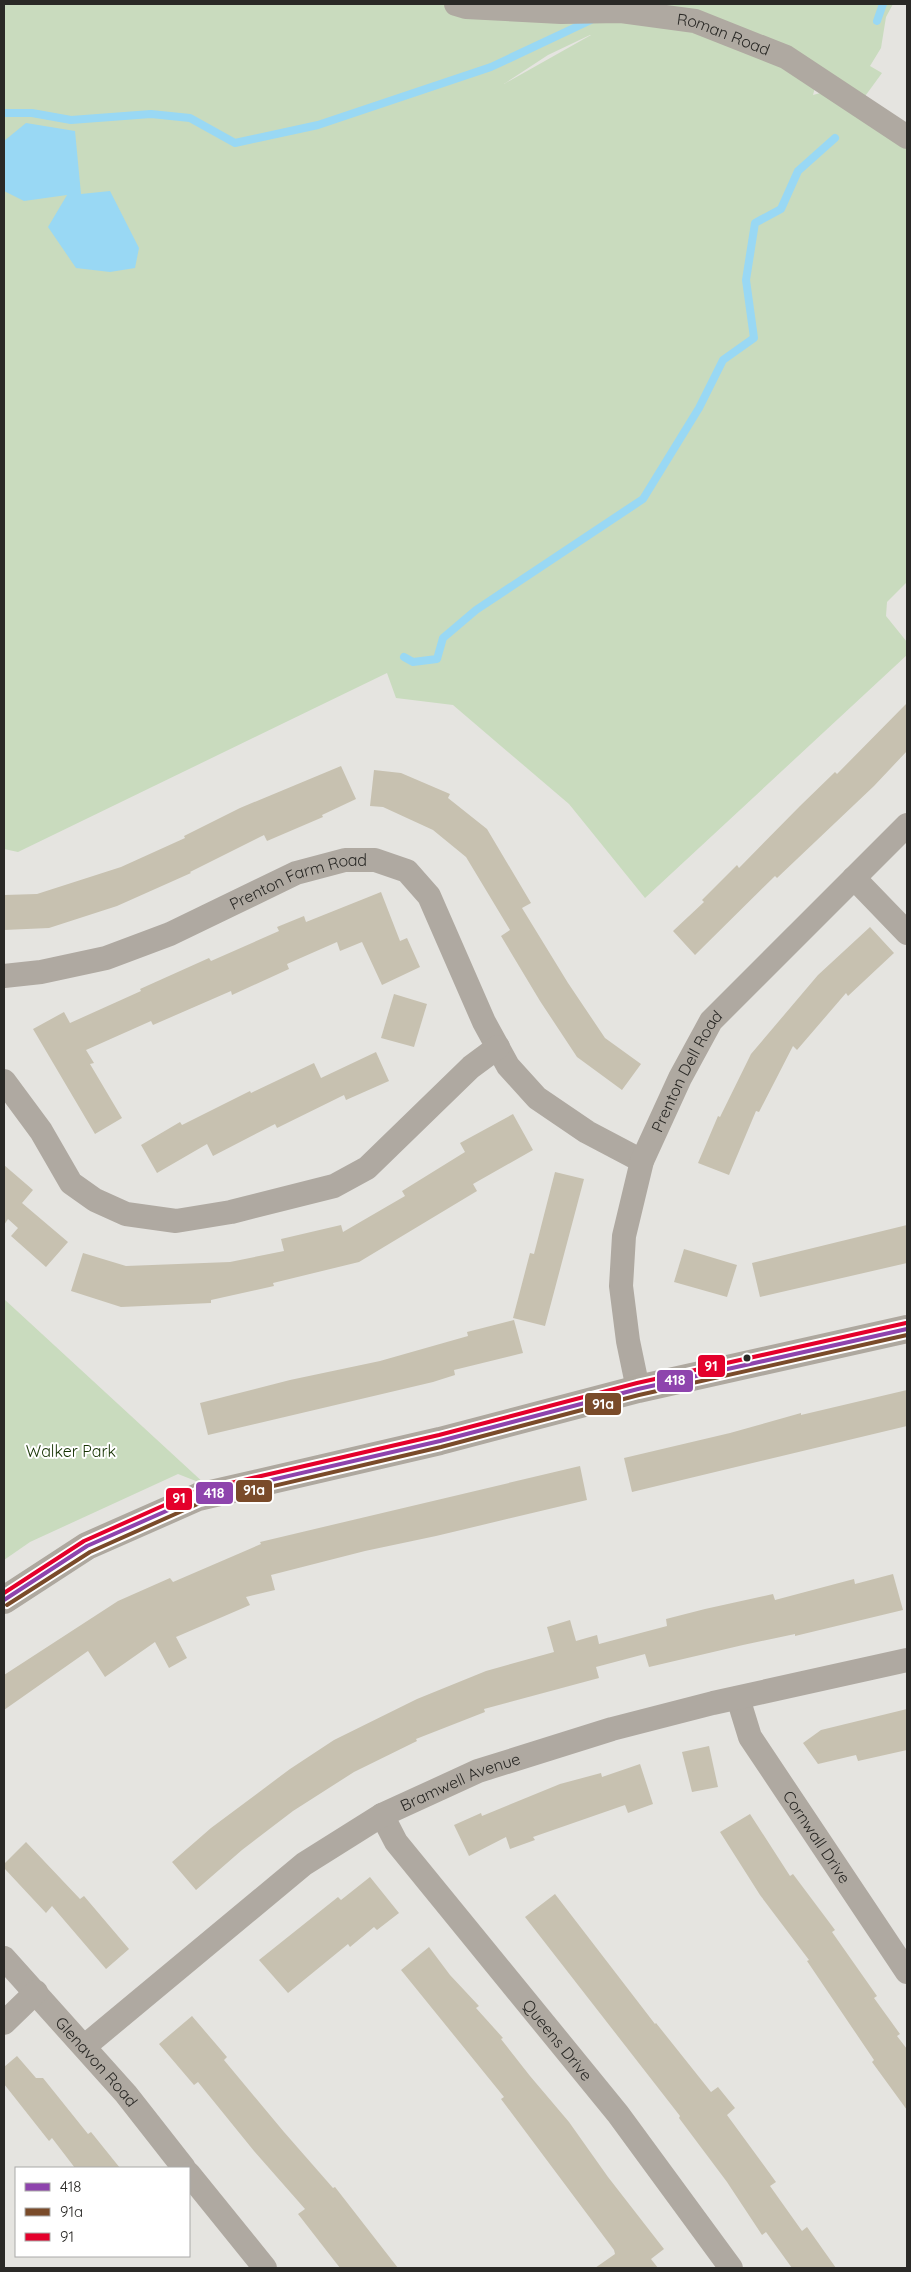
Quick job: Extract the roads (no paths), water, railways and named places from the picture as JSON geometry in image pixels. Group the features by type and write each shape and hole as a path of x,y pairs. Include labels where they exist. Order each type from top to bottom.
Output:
{"street":[{"name":"Roman Road","path":"456,4 466,7 561,12 621,11 695,21 786,57 907,137"},
{"name":"Prenton Dell Road","path":"638,1389 628,1341 621,1286 624,1236 642,1161 680,1078 712,1022 907,826"},
{"name":"Prenton Farm Road","path":"4,976 41,972 106,958 170,934 296,873 345,860 375,860 407,871 428,896 484,1022 508,1066 537,1098 587,1132 642,1161"},
{"path":"854,878 907,934"},
{"path":"4,1081 41,1131 71,1183 95,1200 126,1214 176,1221 231,1212 334,1186 367,1168 471,1067 498,1048"},
{"path":"4,1600 87,1546 198,1497 440,1440 638,1389 907,1329"},
{"name":"Bramwell Avenue","path":"85,2046 304,1864 382,1815 478,1771 612,1729 907,1660"},
{"name":"Cornwall Drive","path":"738,1698 750,1737 907,1972"},
{"name":"Queens Drive","path":"382,1815 396,1842 618,2114 731,2268"},
{"name":"Glenavon Road","path":"4,1958 85,2046 126,2094 183,2167"},
{"path":"4,2024 36,1992"},
{"path":"190,2175 265,2268"}],"water":[{"path":"26,123 75,131 81,194 110,191 139,248 135,268 110,272 76,268 48,227 67,195 24,201 4,191 4,141"}],"waterway":[{"path":"877,21 883,4"},
{"path":"4,113 32,113 71,120 151,114 190,118 235,143 318,125 491,67 591,20"},
{"path":"404,657 413,662 437,659 443,638 476,610 643,499 699,408 723,360 754,338 746,280 755,223 781,209 798,171 835,138"}],"park label":[{"name":"Walker Park","path":"71,1451"}]}
